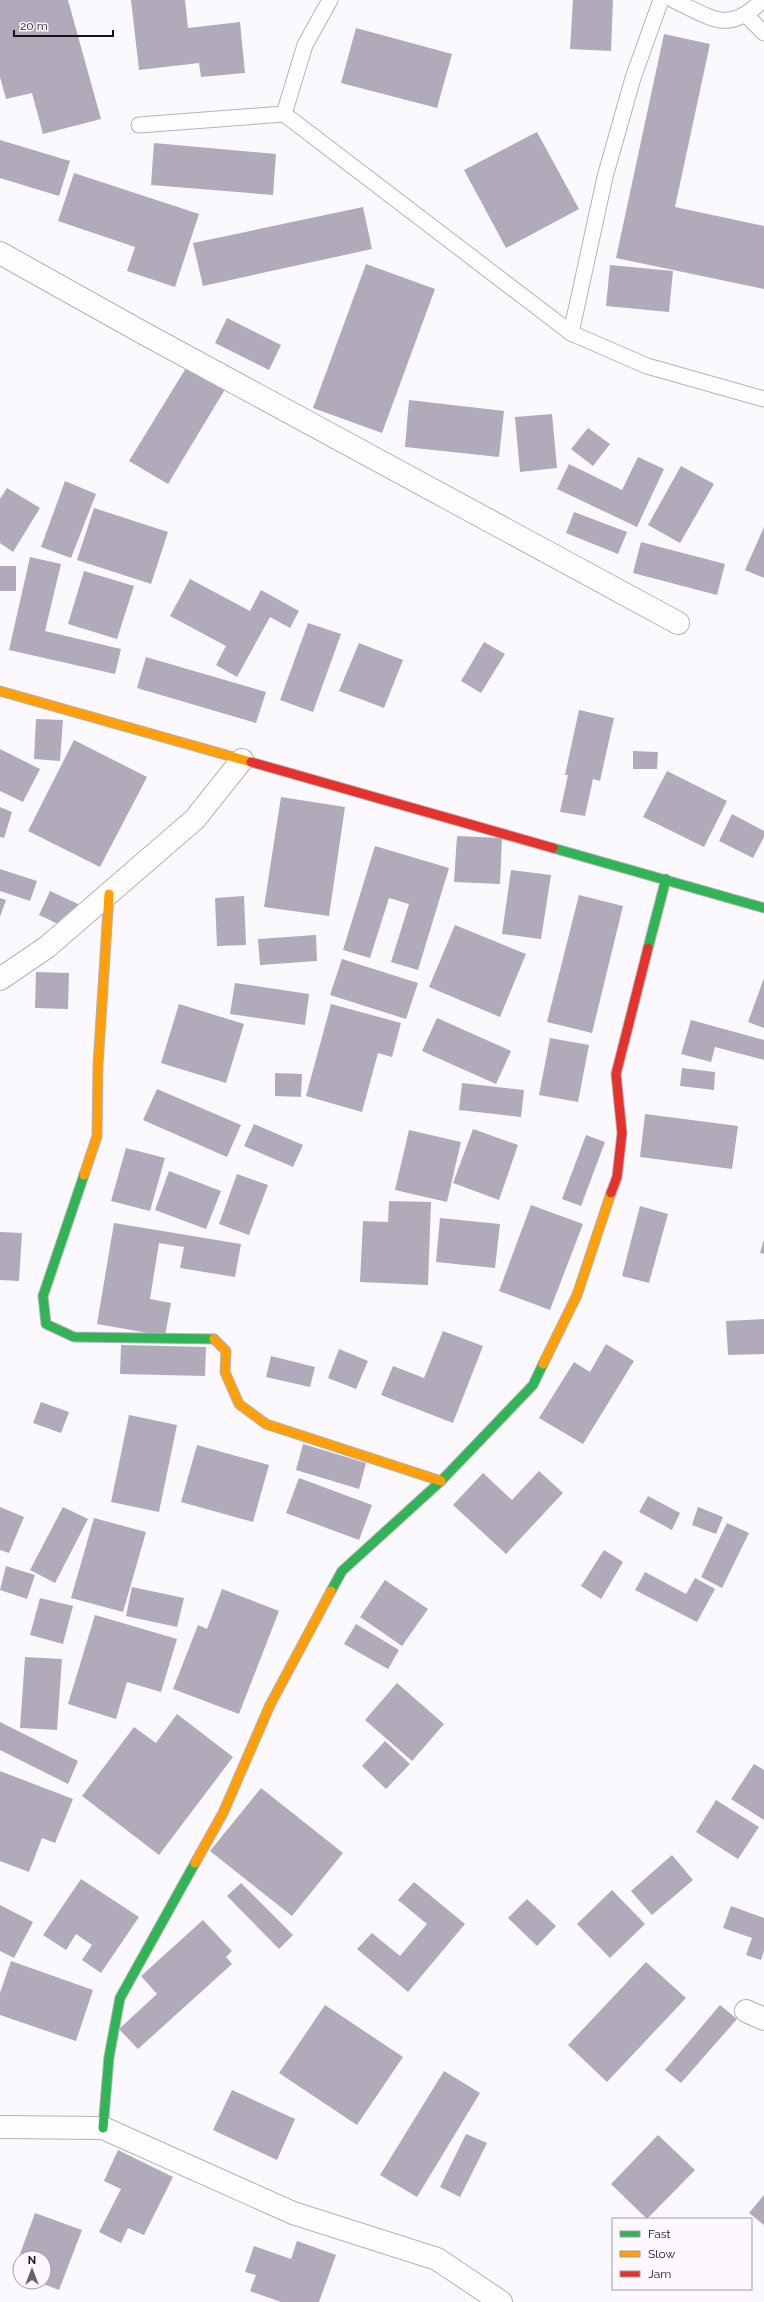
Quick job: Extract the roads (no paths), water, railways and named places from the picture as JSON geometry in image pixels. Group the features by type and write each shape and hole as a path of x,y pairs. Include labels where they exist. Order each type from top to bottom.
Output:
{"street":[{"path":"0,252 145,334 678,623"},
{"path":"0,691 764,908"},
{"path":"0,979 47,947 195,819 242,760"},
{"path":"102,2128 109,2058 120,1998 223,1813 274,1699 342,1571 441,1481 533,1385 577,1295 617,1177 622,1133 616,1074 666,879"},
{"path":"109,894 98,1065 97,1136 43,1296 46,1324 74,1336 215,1339 226,1351 225,1372 239,1404 266,1424 441,1481"},
{"path":"0,2127 102,2128 294,2213 437,2260 501,2302"}],"lane":[{"path":"284,114 305,45 330,0"},
{"path":"571,333 605,177 633,78 661,0"},
{"path":"673,0 719,21 731,22 746,15 764,0"},
{"path":"746,15 764,33"},
{"path":"139,125 284,114 571,333 648,366 764,399"}]}
